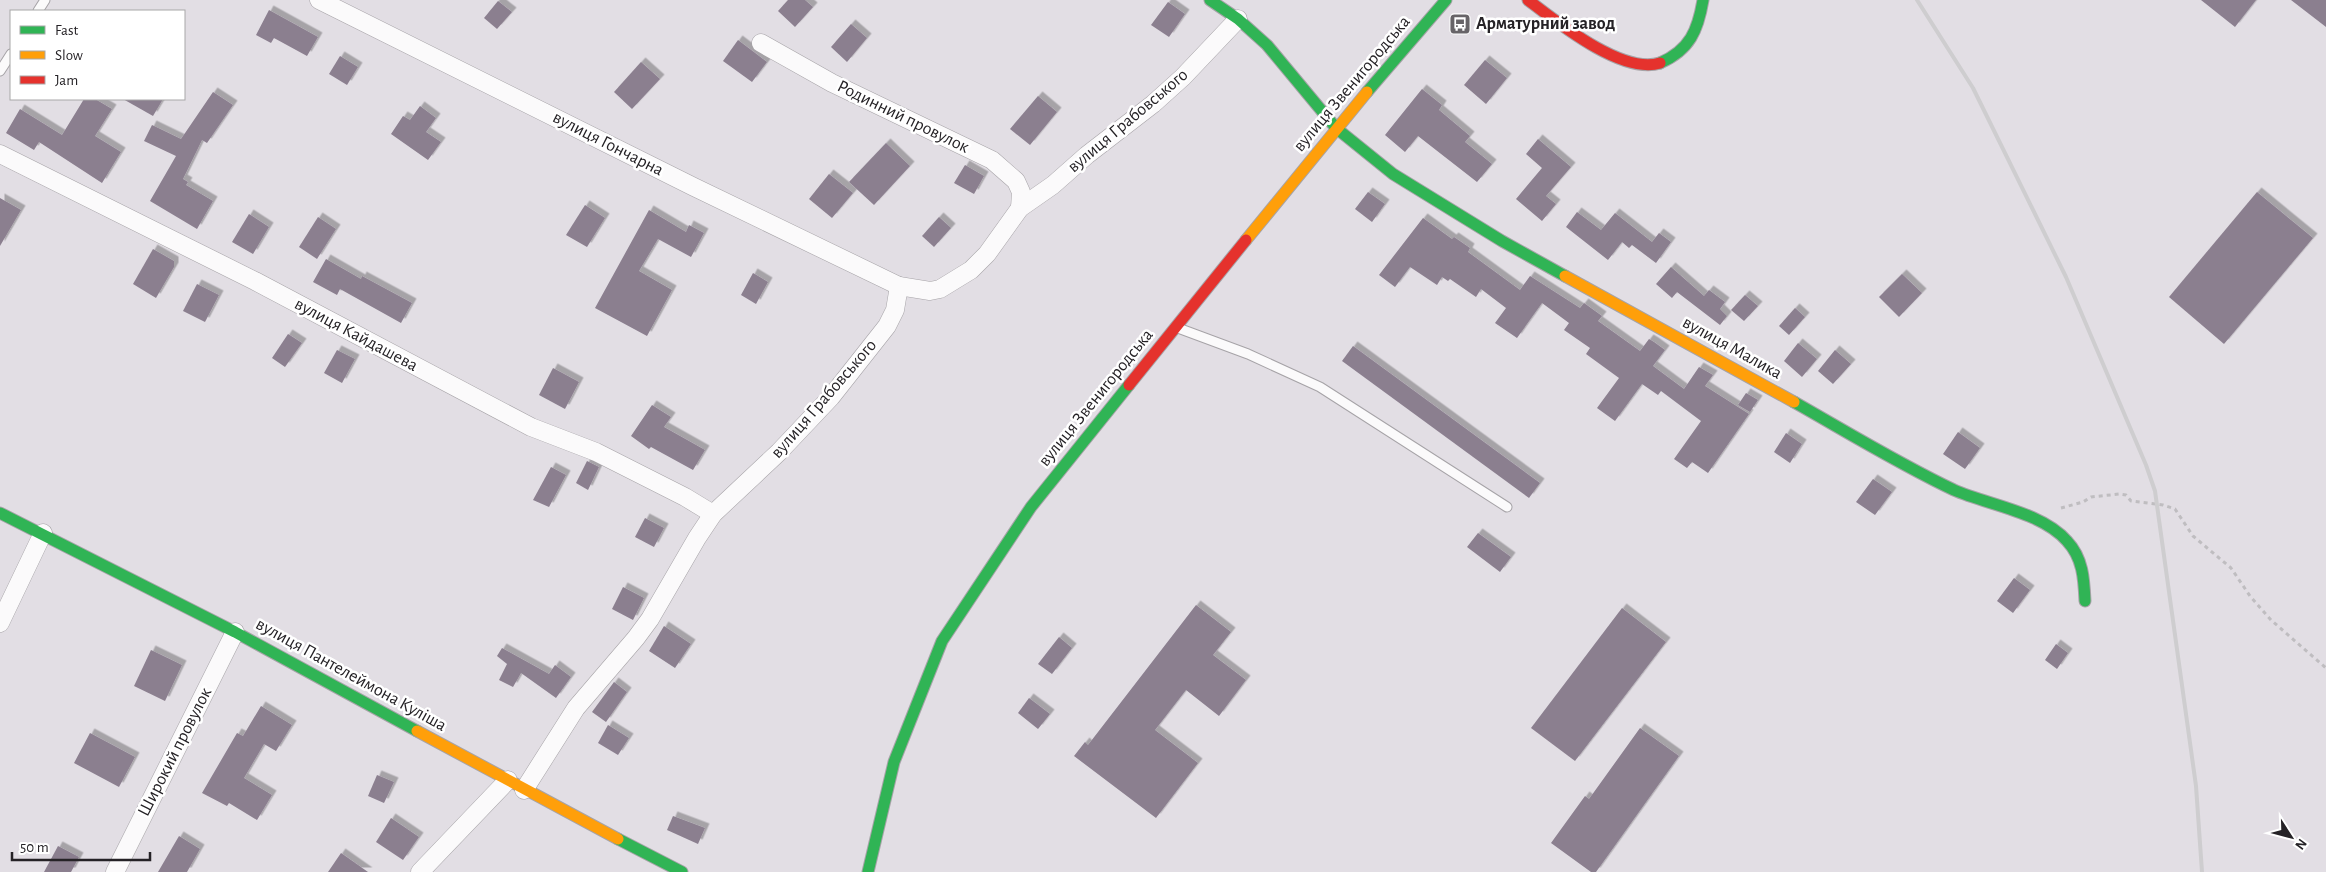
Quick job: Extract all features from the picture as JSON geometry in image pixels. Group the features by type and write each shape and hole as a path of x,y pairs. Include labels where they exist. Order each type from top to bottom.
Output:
{"street":[{"name":"вулиця Гончарна","path":"319,0 694,187 899,286"},
{"name":"вулиця Малика","path":"1210,0 1238,19 1268,45 1336,128 1393,174 1502,241 1925,475 1972,498 2023,515 2061,532 2076,550 2083,566 2086,582 2085,601"},
{"name":"вулиця Звенигородська","path":"868,872 894,762 942,641 1031,507 1336,128 1446,0"},
{"path":"1528,0 1567,30 1623,60 1649,66 1670,59 1691,41 1700,19 1703,0"},
{"name":"вулиця Грабовського","path":"524,790 576,708 650,619 679,567 713,514 779,452 854,371 887,326 895,310 899,286 930,291 940,289 960,278 986,254 1020,208 1054,185 1087,155 1153,104 1184,77 1238,19"},
{"name":"Родинний провулок","path":"762,43 832,83 992,160 1016,181 1021,192 1020,208"},
{"name":"вулиця Кайдашева","path":"0,154 255,281 516,419 596,452 685,497 713,514"},
{"name":"вулиця Пантелеймона Куліша","path":"0,513 43,533 235,632 508,780 666,869 682,872"},
{"path":"0,623 43,533"},
{"name":"Широкий провулок","path":"115,872 235,632"},
{"path":"420,872 508,780"}],"lane":[{"path":"0,71 10,56"},
{"path":"1175,327 1248,354 1320,387 1507,507"}],"path":[{"path":"2051,509 2076,504 2091,497 2110,494 2126,495 2131,501 2163,504 2174,509 2193,536 2231,568 2250,596 2271,620 2326,668"}],"building":[{"path":"788,0 805,0 813,7 795,27 778,11"},
{"path":"2201,0 2256,0 2235,27"},
{"path":"2291,0 2326,0 2326,27"},
{"path":"498,1 512,12 497,29 484,18"},
{"path":"1168,2 1185,14 1169,37 1151,25"},
{"path":"269,10 318,37 307,56 274,38 271,43 256,35"},
{"path":"851,24 867,38 847,62 831,47"},
{"path":"738,40 767,62 752,82 723,61"},
{"path":"340,56 358,67 347,85 329,74"},
{"path":"1485,60 1507,78 1486,104 1464,85"},
{"path":"641,62 660,79 632,109 614,92"},
{"path":"1422,89 1442,105 1439,110 1470,136 1465,142 1492,164 1477,182 1418,136 1405,152 1385,135"},
{"path":"213,92 233,105 207,143 202,140 183,179 188,182 186,185 213,201 197,229 150,201 176,156 144,141 152,125 181,139"},
{"path":"1038,96 1057,112 1030,145 1010,129"},
{"path":"83,100 97,100 112,109 95,136 121,152 102,183 39,142 34,150 6,133 20,109 62,135"},
{"path":"125,100 162,100 153,116"},
{"path":"420,106 436,118 426,132 441,142 428,160 391,134 403,116 410,120"},
{"path":"1538,139 1571,167 1546,196 1556,204 1542,221 1516,199 1542,168 1526,154"},
{"path":"886,143 910,166 874,205 849,182"},
{"path":"965,165 984,176 974,194 954,183"},
{"path":"829,174 853,193 832,218 809,199"},
{"path":"1368,192 1385,204 1372,222 1355,209"},
{"path":"2257,192 2313,238 2224,344 2169,297"},
{"path":"0,198 21,210 0,246"},
{"path":"585,205 605,218 587,247 566,235"},
{"path":"649,210 686,232 689,225 704,233 691,257 658,239 639,271 672,290 647,336 595,308"},
{"path":"1577,212 1601,230 1615,213 1652,242 1659,233 1671,242 1656,263 1632,245 1629,248 1622,242 1608,260 1566,227"},
{"path":"249,214 269,227 253,254 232,242"},
{"path":"318,217 336,229 317,259 299,247"},
{"path":"939,217 951,228 934,247 922,236"},
{"path":"1423,218 1452,239 1454,237 1470,248 1468,252 1520,290 1530,276 1580,308 1584,303 1602,316 1598,321 1640,351 1649,339 1654,342 1665,350 1653,366 1684,389 1699,367 1713,375 1705,386 1749,414 1708,473 1692,462 1687,468 1674,459 1701,421 1661,391 1658,395 1642,384 1615,421 1597,408 1619,378 1586,354 1590,348 1564,330 1569,323 1542,303 1517,338 1495,323 1506,308 1481,289 1476,297 1450,279 1448,281 1442,277 1437,285 1410,267 1395,287 1379,275"},
{"path":"153,249 174,261 174,267 156,298 133,284"},
{"path":"326,259 361,279 362,276 412,303 401,323 340,289 337,295 313,282"},
{"path":"1671,267 1704,296 1709,290 1725,302 1720,309 1727,316 1720,325 1677,292 1672,298 1656,284"},
{"path":"753,273 768,282 756,304 741,295"},
{"path":"1902,274 1922,293 1899,317 1879,297"},
{"path":"197,284 219,295 205,322 183,311"},
{"path":"1745,295 1758,306 1744,321 1731,310"},
{"path":"1795,308 1805,317 1789,335 1779,326"},
{"path":"288,334 302,343 285,367 272,358"},
{"path":"1798,343 1817,359 1802,377 1784,361"},
{"path":"1353,346 1540,483 1529,498 1342,361"},
{"path":"337,350 355,359 342,383 324,373"},
{"path":"1835,350 1851,364 1833,384 1818,371"},
{"path":"553,368 579,382 565,409 539,395"},
{"path":"1746,393 1758,400 1750,412 1738,405"},
{"path":"652,405 671,417 664,427 705,450 693,470 651,447 649,449 631,436"},
{"path":"1958,432 1980,448 1965,469 1943,454"},
{"path":"1786,433 1802,444 1790,463 1774,452"},
{"path":"587,461 599,467 588,490 576,483"},
{"path":"551,467 566,475 549,507 533,500"},
{"path":"1873,479 1892,492 1875,515 1856,502"},
{"path":"645,518 664,528 654,547 635,537"},
{"path":"1478,533 1511,557 1500,572 1467,547"},
{"path":"2014,578 2030,590 2013,613 1997,601"},
{"path":"623,587 644,598 633,620 612,609"},
{"path":"1196,605 1231,632 1213,655 1246,680 1219,716 1186,690 1155,730 1198,763 1156,818 1074,756 1085,742 1088,745"},
{"path":"1622,608 1666,642 1575,761 1531,728"},
{"path":"664,626 691,644 675,668 649,651"},
{"path":"1059,637 1072,648 1052,674 1038,664"},
{"path":"2056,644 2068,653 2057,669 2045,660"},
{"path":"502,648 549,674 555,665 571,677 556,698 521,673 513,687 499,680 507,664 497,656"},
{"path":"151,650 182,665 165,701 134,686"},
{"path":"614,682 627,692 606,722 592,712"},
{"path":"1029,698 1050,714 1038,729 1018,713"},
{"path":"261,706 292,725 276,751 264,744 244,778 272,795 257,820 229,803 227,806 202,793 237,733 243,736"},
{"path":"608,725 629,738 618,755 598,743"},
{"path":"1640,728 1679,756 1596,872 1591,872 1551,843 1585,796 1589,799"},
{"path":"90,733 135,757 119,787 74,763"},
{"path":"377,775 394,782 384,803 368,796"},
{"path":"673,816 705,828 698,844 667,830"},
{"path":"391,818 419,837 403,860 376,842"},
{"path":"179,836 200,849 187,872 158,872"},
{"path":"58,846 79,857 71,872 44,872"},
{"path":"341,853 368,872 328,872"}],"railway":[{"path":"1917,0 1973,88 2066,277 2146,465 2155,491 2196,786 2202,872"}],"traffic: fast":[{"path":"1210,0 1238,19 1267,45 1336,128 1393,174 1502,241 1565,276"},
{"path":"1367,92 1446,0"},
{"path":"1660,63 1679,52 1691,38 1698,21 1703,0"},
{"path":"868,872 894,762 942,641 1031,507 1129,385"},
{"path":"1794,402 1913,470 1954,490 2029,516 2056,531 2067,541 2076,554 2083,577 2085,601"},
{"path":"0,513 235,632 417,731"},
{"path":"618,839 682,872"}],"traffic: slow":[{"path":"1246,240 1367,92"},
{"path":"1565,276 1794,402"},
{"path":"417,731 618,839"}],"traffic: jam":[{"path":"1528,0 1572,33 1609,54 1645,65 1660,63"},
{"path":"1129,385 1246,240"}],"place":[{"name":"Арматурний завод","path":"1460,24"}]}
